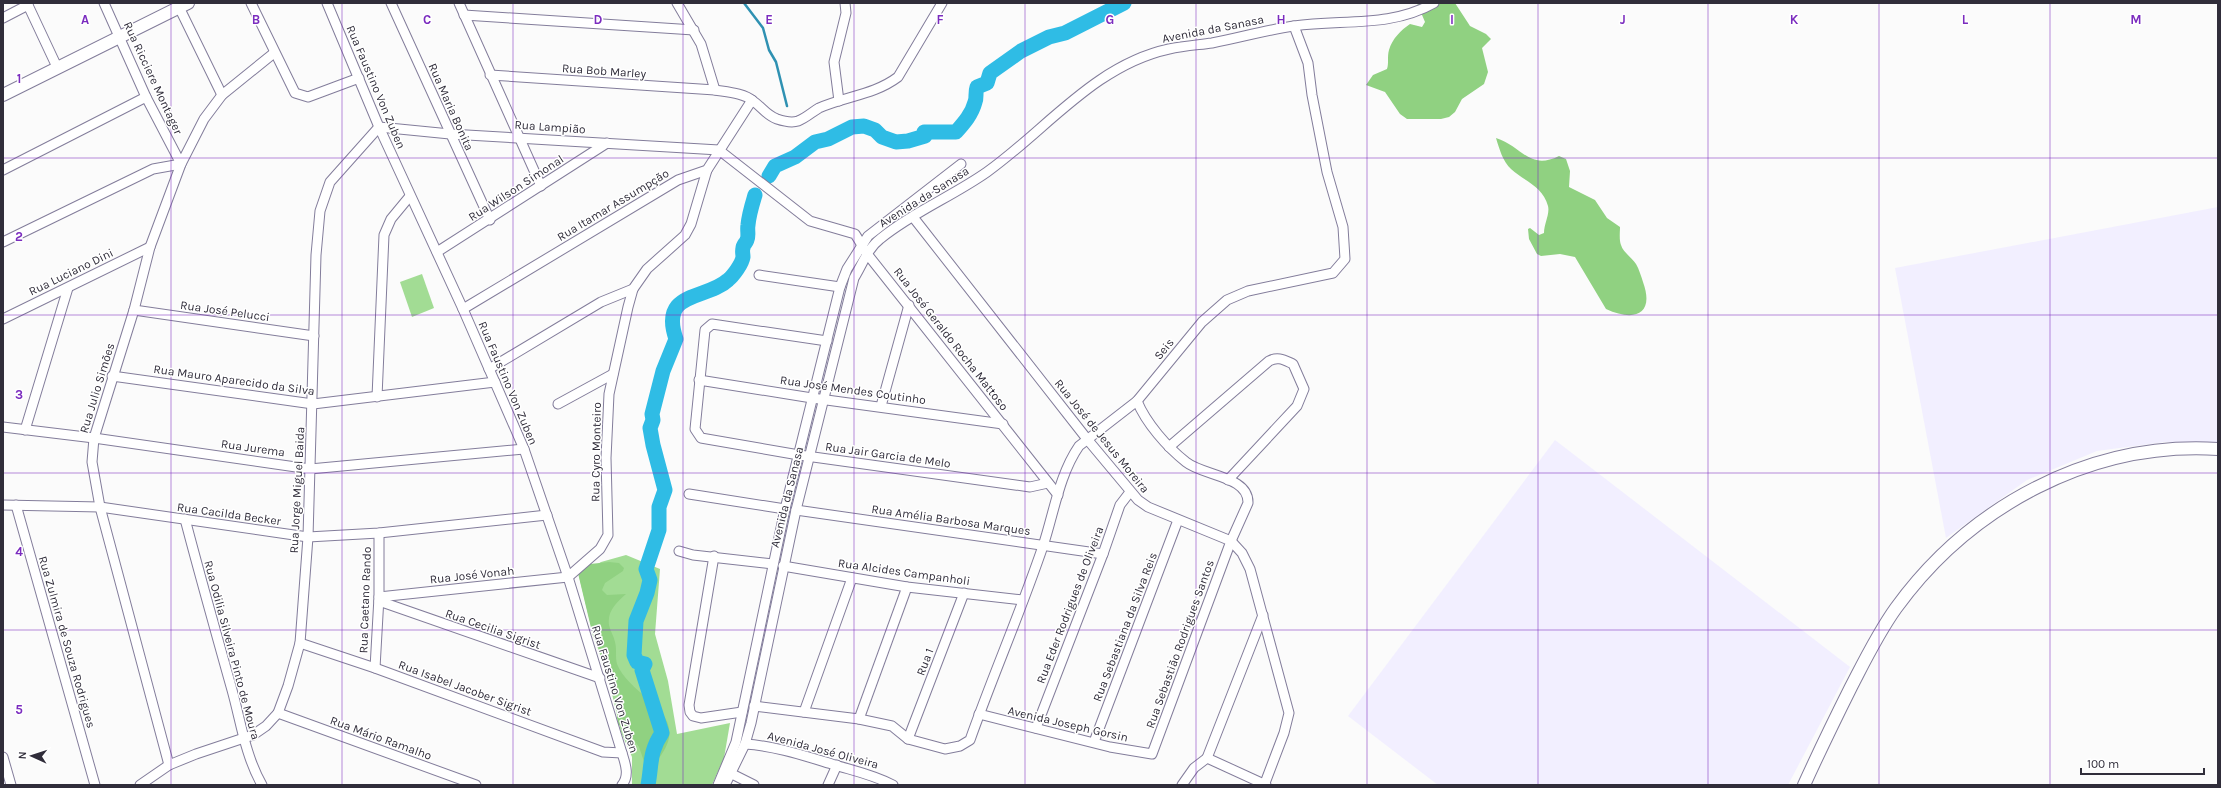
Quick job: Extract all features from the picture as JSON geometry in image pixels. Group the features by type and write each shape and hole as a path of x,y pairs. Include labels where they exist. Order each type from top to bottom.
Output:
{"main road":[{"path":"3,95 57,67 121,37 181,5"},
{"path":"1804,785 1875,639 1917,581 1961,537 2014,499 2043,483 2079,469 2120,457 2168,449 2189,447 2218,449"}],"street":[{"name":"Rua Ricciere Montager","path":"104,3 121,37 146,97 181,164"},
{"path":"251,3 294,93 308,97 359,78"},
{"name":"Rua Faustino Von Zuben","path":"327,3 379,127 463,309 524,449 568,577 627,768 625,782 622,785"},
{"name":"Rua Maria Bonita","path":"391,3 490,220"},
{"path":"459,3 541,186"},
{"path":"677,3 702,44 715,90"},
{"path":"839,101 834,62 846,13 845,3"},
{"path":"490,369 601,302 633,289 647,269 685,235 691,224 707,170 752,100 765,113 788,122 798,121 819,108 864,95 887,85 898,77 942,3"},
{"name":"Avenida da Sanasa","path":"725,785 732,774 745,744 796,510 854,278 879,239 943,197 965,187 989,171 1015,151 1074,99 1108,75 1137,59 1168,49 1211,43 1294,26 1378,21 1398,17 1434,3"},
{"path":"3,18 28,4 57,67"},
{"path":"181,5 222,95"},
{"path":"464,15 694,30"},
{"name":"Seis","path":"908,739 945,749 960,746 970,740 1043,545 1058,495 1073,456 1087,439 1137,401 1202,322 1227,300 1248,291 1333,273 1344,259 1343,227 1328,172 1312,95 1308,62 1294,26"},
{"name":"Rua Julio Simões","path":"169,765 100,507 92,462 94,438 112,376 134,310 150,247 181,164 204,119 222,95 274,53"},
{"name":"Rua Bob Marley","path":"490,75 715,90 735,93 752,100"},
{"path":"3,170 146,97"},
{"name":"Rua Lampião","path":"379,127 450,134 720,150"},
{"name":"Rua Jorge Miguel Baida","path":"140,785 169,765 196,754 243,739 266,726 278,713 300,643 308,537 313,404 316,254 320,211 330,182 379,127"},
{"name":"Rua Wilson Simonal","path":"437,252 490,220 607,143"},
{"name":"Rua José Geraldo Rocha Mattoso","path":"720,150 810,221 855,234 861,246 1058,495"},
{"path":"3,242 153,169 181,164"},
{"name":"Avenida da Sanasa","path":"718,785 736,742 772,564 785,508 840,287 847,269 861,246 877,228 961,164"},
{"name":"Rua Itamar Assumpção","path":"463,309 678,180 707,170"},
{"path":"377,397 384,235 391,219 410,196"},
{"name":"Rua José de Jesus Moreira","path":"913,217 1130,492 1148,507 1230,542 1242,553 1250,569 1289,713 1284,733 1266,784"},
{"name":"Rua Luciano Dini","path":"3,319 150,247"},
{"path":"759,275 840,287"},
{"path":"24,430 68,288"},
{"name":"Rua Cyro Monteiro","path":"568,577 600,549 608,535 607,421 609,394 633,289"},
{"path":"881,406 909,305"},
{"name":"Rua José Pelucci","path":"134,310 314,336"},
{"path":"699,380 705,330 712,324 827,342"},
{"path":"1137,401 1141,411 1169,447 1187,464 1228,480 1297,406 1304,389 1293,364 1280,358 1275,358 1269,361 1169,447"},
{"path":"558,404 613,374"},
{"name":"Rua Mauro Aparecido da Silva","path":"112,376 313,404 495,382"},
{"name":"Rua José Mendes Coutinho","path":"699,380 824,400 881,406 1003,424"},
{"name":"Rua Jair Garcia de Melo","path":"699,380 695,429 701,438 799,455 809,455 1030,487 1048,483"},
{"name":"Rua Jurema","path":"3,427 94,438 310,469 524,449"},
{"name":"Rua Sebastião Rodrigues Santos","path":"1152,754 1230,542 1248,503 1248,496 1243,488 1228,480"},
{"name":"Rua Eder Rodrigues de Oliveira","path":"1036,728 1103,554 1120,505 1130,492"},
{"path":"689,494 785,508"},
{"name":"Rua Cacilda Becker","path":"3,505 100,507 308,537 379,533 547,515"},
{"name":"Rua Zulmira de Souza Rodrigues","path":"16,505 95,785"},
{"name":"Rua Amélia Barbosa Marques","path":"796,510 1103,554"},
{"name":"Rua Odilia Silveira Pinto de Moura","path":"185,519 236,706 243,739 252,767 262,785"},
{"name":"Rua Sebastiana da Silva Reis","path":"1094,742 1178,520"},
{"name":"Rua Caetano Rando","path":"375,668 379,599 379,533"},
{"path":"679,551 772,564"},
{"path":"714,556 689,705 690,712 696,718 742,712"},
{"name":"Rua Alcides Campanholi","path":"783,566 907,587 1023,600"},
{"name":"Rua José Vonah","path":"379,599 568,577"},
{"path":"804,712 852,578"},
{"path":"859,719 907,587"},
{"name":"Rua 1","path":"908,739 964,593"},
{"name":"Rua Cecilia Sigrist","path":"379,599 600,678"},
{"path":"1182,785 1196,766 1207,758 1263,615"},
{"name":"Rua Isabel Jacober Sigrist","path":"300,643 375,668 603,752 622,753"},
{"path":"754,706 859,719 892,726 908,739"},
{"name":"Rua Mário Ramalho","path":"278,713 476,785"},
{"name":"Avenida Joseph Gorsin","path":"979,714 1110,747 1152,754"},
{"name":"Avenida José Oliveira","path":"745,744 769,746 837,766 860,771 893,785"},
{"path":"3,757 11,785"},
{"path":"1207,758 1266,784"},
{"path":"828,785 837,766"},
{"path":"732,774 754,785"}],"shaded area":[{"path":"2218,207 2218,442 2165,442 2097,451 2027,480 1946,538 1895,268"},
{"path":"1555,440 1850,667 1788,785 1438,785 1348,716"}],"green space":[{"path":"1417,3 1455,3 1470,26 1486,34 1491,39 1482,48 1488,72 1484,84 1462,99 1455,112 1449,117 1441,119 1407,119 1400,114 1385,92 1366,85 1373,75 1387,69 1390,46 1400,32 1410,24 1422,27 1425,22"},
{"path":"1496,138 1513,146 1526,156 1533,159 1540,161 1549,160 1559,156 1566,159 1570,171 1569,187 1595,200 1607,218 1620,227 1621,245 1637,266 1646,293 1646,302 1640,313 1625,315 1606,309 1575,257 1560,254 1541,256 1537,254 1529,239 1528,229 1530,228 1539,235 1544,233 1548,212 1546,199 1538,189 1508,166"},
{"path":"422,274 434,308 412,317 400,282"},
{"path":"626,555 660,569 655,634 668,681 677,734 730,723 724,758 712,785 632,785 632,757 621,732 609,681 593,634 579,576 601,562"},
{"path":"609,562 619,563 624,568 623,571 605,583 602,590 607,595 626,594 613,607 609,620 616,645 617,664 624,676 665,717 669,729 668,742 659,758 651,759 646,767 639,747 631,736 618,724 617,717 623,708 619,688 611,681 608,668 593,636 577,569 590,564"}],"waterway":[{"path":"744,3 763,28 769,50 776,62 787,106"},
{"path":"769,176 775,166 795,157 815,142 828,139 852,127 864,126 875,130 882,137 896,142 908,141 925,136 924,132 956,132 965,122 972,110 976,100 977,87 987,83 990,73 1021,51 1049,37 1065,33 1124,3"},
{"path":"648,785 653,752 662,733 642,670 645,664 637,662 634,655 636,621 647,593 650,580 646,569 659,530 659,507 665,490 650,428 653,420 652,414 663,371 676,339 672,323 674,312 679,304 719,286 730,278 737,270 743,257 743,247 748,238 749,217 755,195"}]}
